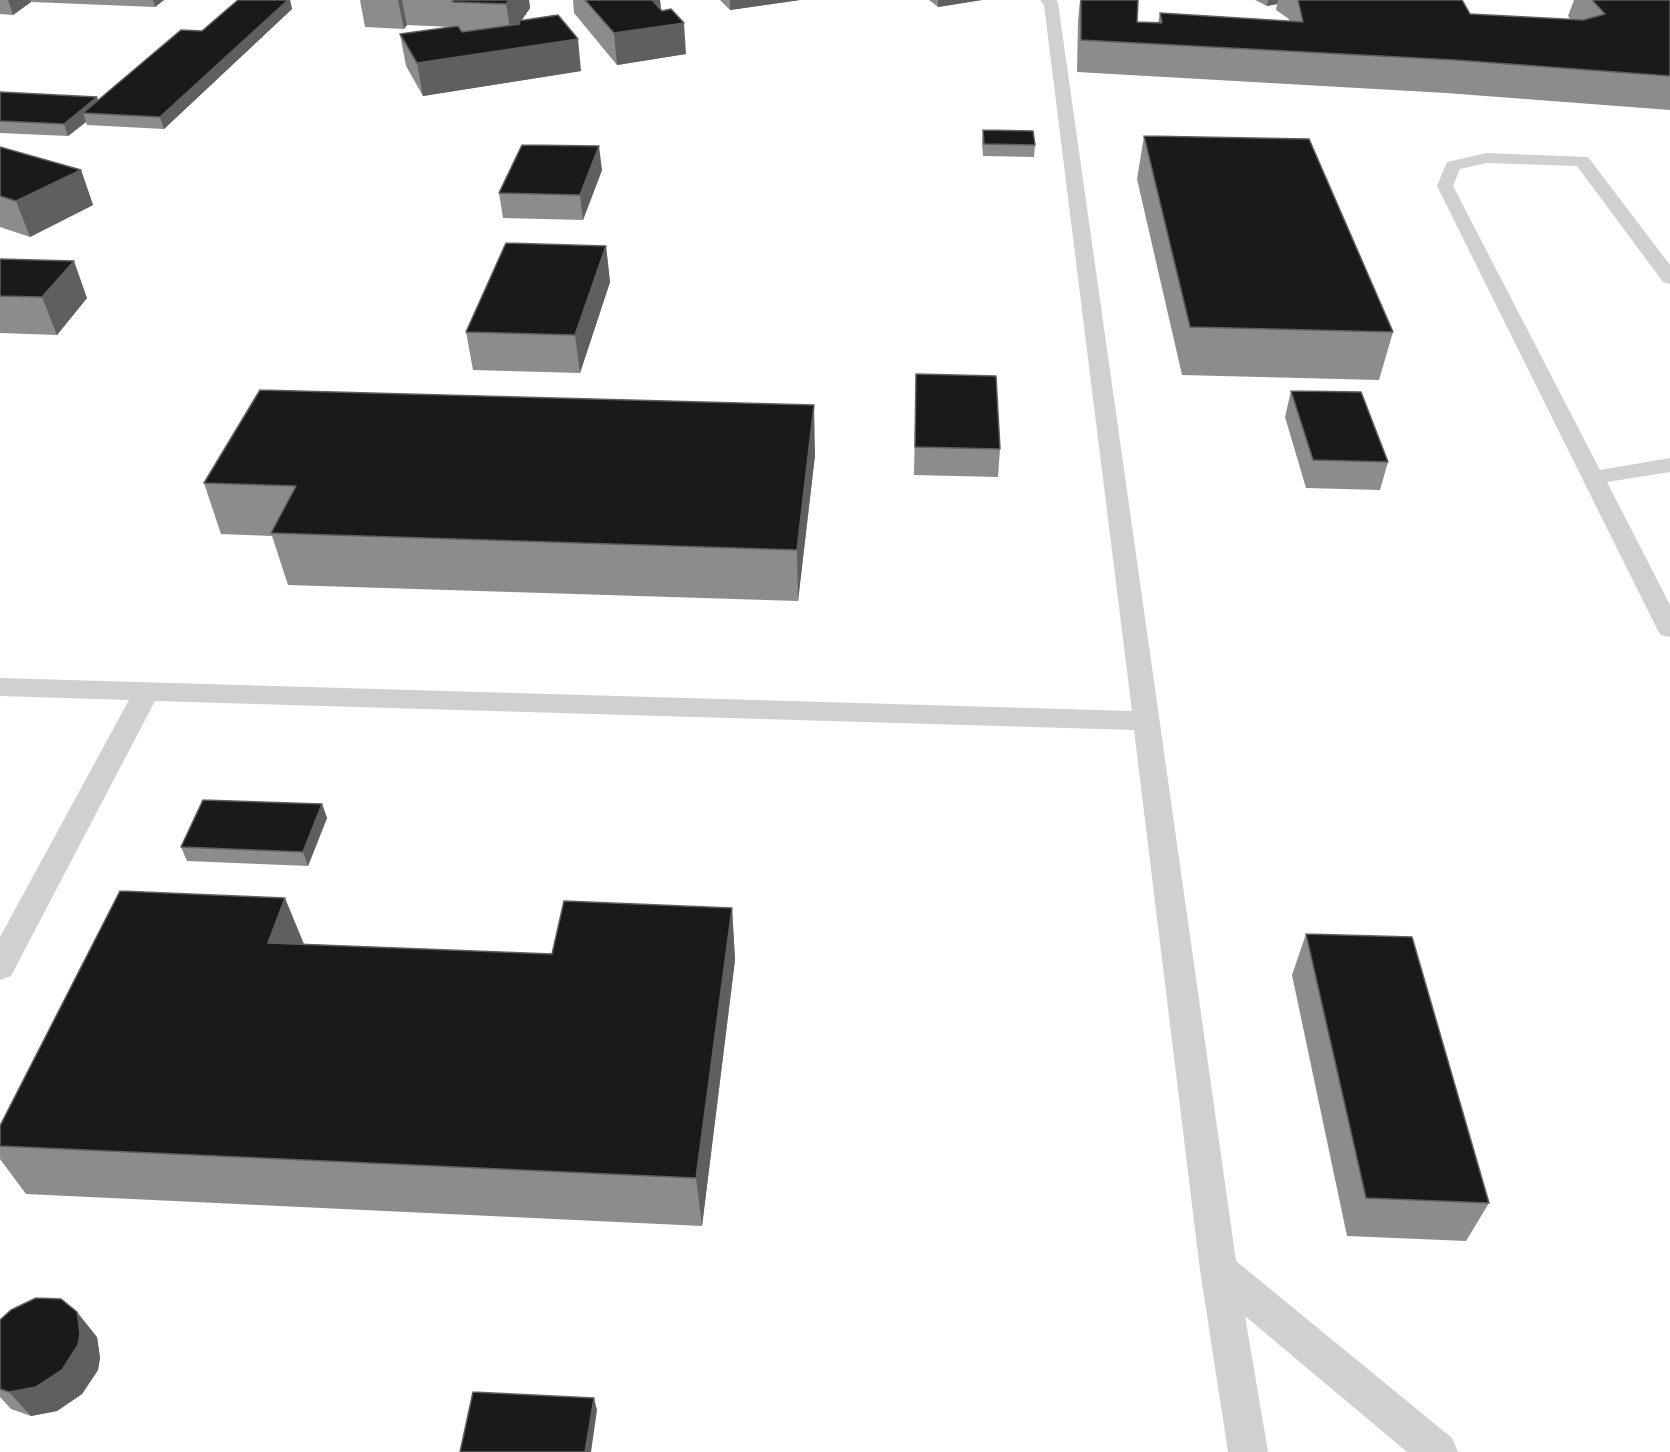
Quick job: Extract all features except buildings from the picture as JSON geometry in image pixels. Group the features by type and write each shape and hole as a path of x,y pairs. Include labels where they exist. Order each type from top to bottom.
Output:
{"lane":[{"path":"1047,0 1051,3 1219,1270 1248,1452"},
{"path":"1670,278 1582,161 1487,158 1453,166 1445,186 1670,629"},
{"path":"1593,478 1670,465"},
{"path":"0,687 1147,721"},
{"path":"0,967 147,691"},
{"path":"1219,1270 1438,1452"}]}
